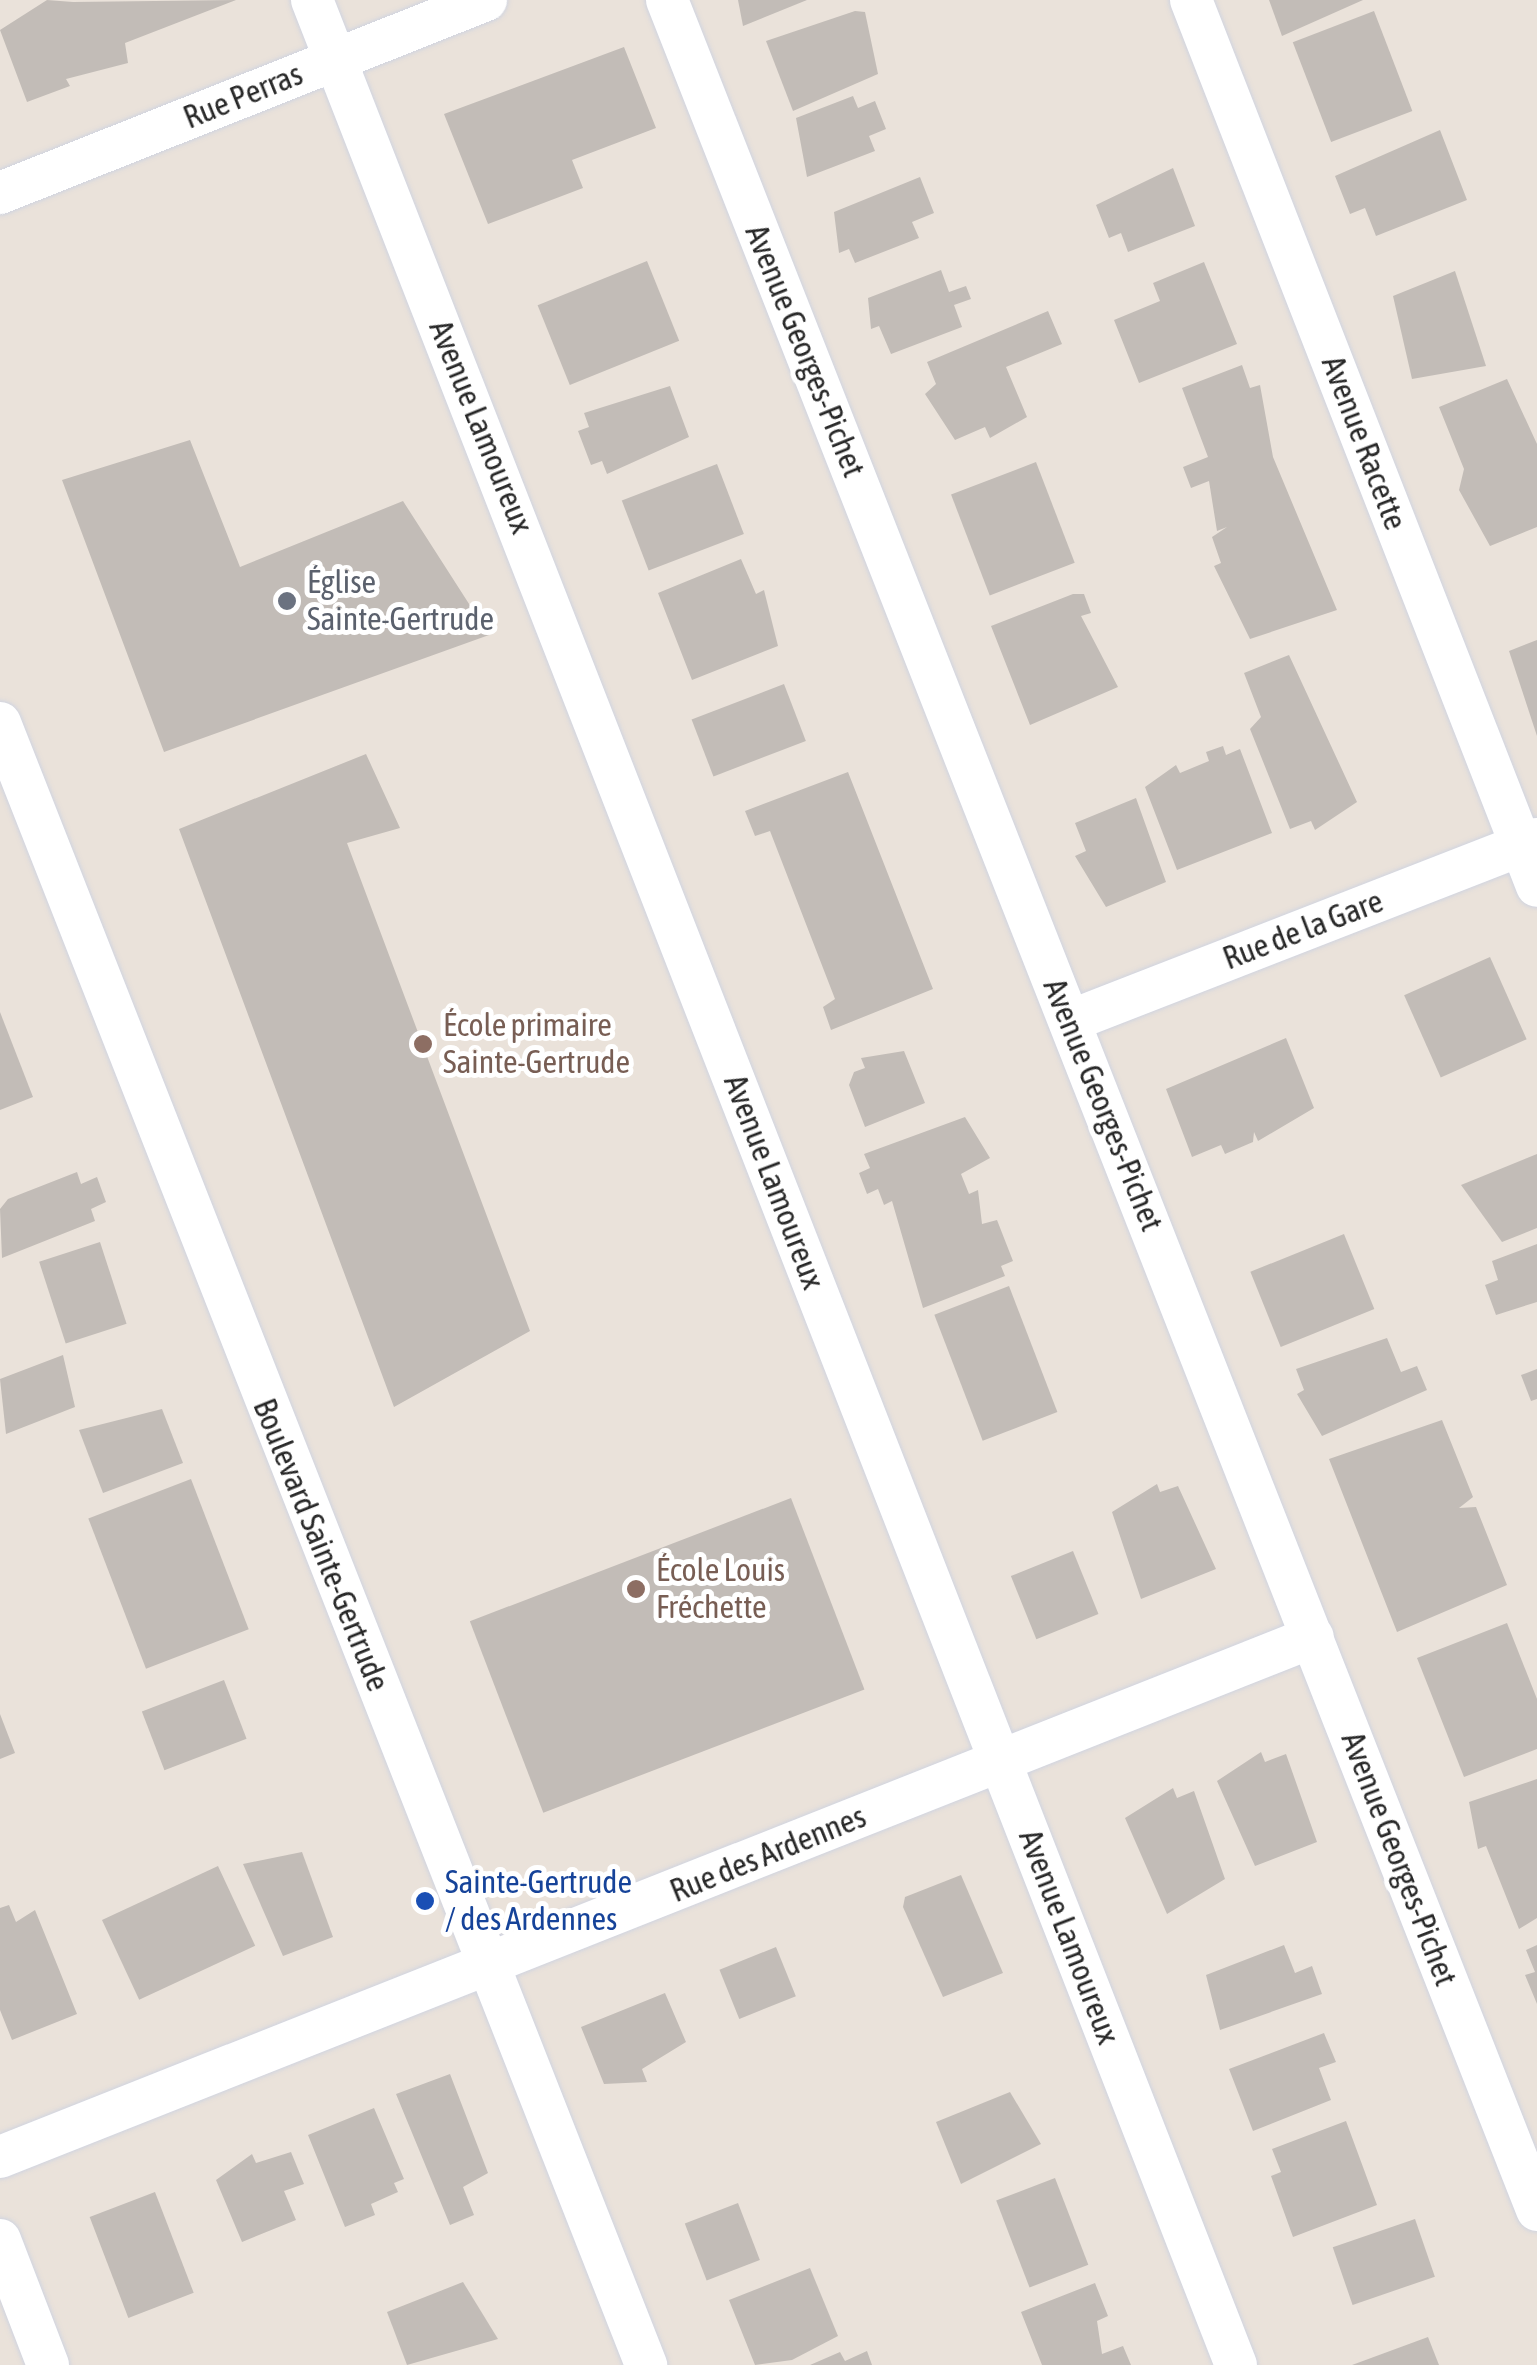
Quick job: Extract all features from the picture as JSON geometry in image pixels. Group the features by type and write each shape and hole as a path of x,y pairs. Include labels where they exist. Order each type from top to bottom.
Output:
{"street":[{"name":"Avenue Lamoureux","path":"312,0 1236,2365"},
{"name":"Rue Perras","path":"0,192 486,0"},
{"name":"Avenue Georges-Pichet","path":"667,0 1537,2210"},
{"name":"Avenue Racette","path":"1191,0 1529,842 1537,886"},
{"name":"Boulevard Sainte-Gertrude","path":"0,723 646,2365"},
{"name":"Rue de la Gare","path":"1070,1022 1529,842"},
{"name":"Rue des Ardennes","path":"0,2157 1312,1637"},
{"path":"0,2240 48,2365"}],"building":[{"path":"47,0 236,0 125,43 128,63 66,79 70,86 27,102 0,30"},
{"path":"738,0 807,0 743,26"},
{"path":"1269,0 1363,0 1282,36"},
{"path":"855,11 865,12 878,74 793,111 766,41"},
{"path":"1374,11 1412,111 1331,142 1293,42"},
{"path":"624,47 656,128 572,160 583,188 488,224 444,114"},
{"path":"853,96 858,108 875,101 886,129 869,136 875,151 807,177 796,118"},
{"path":"1440,130 1467,200 1376,236 1365,208 1350,214 1335,176"},
{"path":"1173,168 1195,226 1128,252 1121,233 1109,238 1096,205"},
{"path":"920,177 934,213 912,222 919,238 855,263 849,249 839,253 834,212"},
{"path":"647,261 679,341 570,385 538,305"},
{"path":"1204,262 1237,344 1139,383 1114,320 1160,301 1153,283"},
{"path":"941,270 949,292 966,286 971,299 954,305 962,327 891,354 879,326 871,329 868,298"},
{"path":"1455,271 1486,366 1412,379 1393,296"},
{"path":"1048,311 1062,344 1006,367 1027,417 990,438 985,427 955,440 925,394 936,384 927,362"},
{"path":"1242,365 1250,388 1260,385 1273,457 1337,610 1250,639 1214,566 1221,563 1212,537 1227,527 1217,531 1209,481 1191,488 1183,467 1208,457 1182,388"},
{"path":"1507,379 1537,444 1537,527 1490,546 1459,490 1464,469 1439,407"},
{"path":"670,386 689,437 607,474 602,461 591,465 578,431 589,427 584,413"},
{"name":"Église Sainte-Gertrude","path":"190,440 240,567 403,501 489,635 164,752 62,480"},
{"path":"1036,462 1075,563 990,595 951,495"},
{"path":"717,464 744,534 649,571 622,501"},
{"path":"741,559 756,594 764,590 778,646 692,680 658,593"},
{"path":"1073,594 1084,594 1091,613 1081,616 1118,687 1030,725 991,626"},
{"path":"1537,640 1537,736 1509,651"},
{"path":"1289,655 1357,802 1315,830 1311,821 1290,829 1250,729 1261,717 1244,673"},
{"path":"784,684 806,741 713,776 692,719"},
{"path":"1223,746 1226,755 1240,749 1272,833 1177,870 1145,787 1176,765 1180,773 1209,761 1206,752"},
{"path":"366,754 400,828 347,843 530,1331 394,1407 179,829"},
{"path":"848,772 933,989 831,1030 823,1007 835,999 770,831 755,836 745,811"},
{"path":"1136,798 1166,882 1106,907 1075,856 1086,851 1075,823"},
{"path":"1490,957 1527,1039 1441,1077 1404,995"},
{"path":"0,1012 33,1097 0,1110"},
{"path":"1286,1038 1314,1108 1258,1141 1254,1132 1253,1142 1225,1154 1221,1145 1192,1157 1166,1089"},
{"path":"904,1051 925,1103 865,1127 849,1085 854,1072 865,1068 861,1058"},
{"path":"965,1117 990,1158 961,1174 969,1194 978,1190 982,1224 997,1220 1013,1261 1001,1266 1005,1276 923,1308 892,1201 884,1205 878,1189 867,1194 859,1173 870,1168 864,1154"},
{"path":"1537,1154 1537,1228 1502,1242 1461,1185"},
{"path":"77,1172 81,1184 97,1177 106,1202 91,1209 95,1221 2,1258 0,1209 8,1199"},
{"path":"1344,1234 1374,1309 1281,1347 1250,1272"},
{"path":"100,1242 127,1324 66,1344 39,1262"},
{"path":"1537,1244 1537,1302 1496,1315 1485,1285 1498,1280 1492,1261"},
{"path":"1009,1286 1057,1412 983,1441 934,1315"},
{"path":"1387,1338 1401,1372 1417,1366 1427,1390 1322,1436 1297,1394 1304,1390 1296,1369"},
{"path":"63,1355 75,1407 6,1434 0,1379"},
{"path":"1537,1369 1537,1399 1531,1401 1521,1375"},
{"path":"162,1409 183,1463 103,1493 79,1430"},
{"path":"1442,1420 1473,1497 1459,1508 1476,1507 1507,1585 1397,1632 1329,1459"},
{"path":"191,1479 249,1629 146,1669 88,1518"},
{"path":"1157,1484 1160,1492 1178,1486 1216,1569 1141,1599 1112,1512"},
{"path":"791,1498 864,1689 543,1813 470,1621"},
{"path":"1073,1551 1098,1614 1036,1639 1011,1576"},
{"path":"1507,1623 1537,1699 1537,1749 1464,1777 1417,1658"},
{"path":"224,1680 247,1739 164,1770 142,1712"},
{"path":"0,1714 15,1753 0,1759"},
{"path":"1261,1752 1265,1762 1286,1754 1317,1842 1255,1866 1217,1781"},
{"path":"1537,1779 1537,1918 1519,1929 1486,1846 1478,1849 1469,1802"},
{"path":"1173,1788 1177,1798 1194,1791 1225,1879 1167,1914 1125,1818"},
{"path":"302,1852 333,1937 283,1956 243,1864"},
{"path":"218,1866 255,1946 139,2000 102,1920"},
{"path":"961,1875 1003,1973 943,1997 903,1907 905,1897"},
{"path":"9,1905 16,1922 35,1910 77,2014 12,2040 0,2010 0,1908"},
{"path":"1284,1945 1295,1973 1312,1966 1322,1994 1220,2030 1206,1975"},
{"path":"1537,1945 1537,2004 1525,1975 1535,1972 1526,1950"},
{"path":"776,1947 796,1996 739,2019 719,1970"},
{"path":"665,1993 686,2042 642,2069 647,2082 604,2084 581,2027"},
{"path":"1324,2033 1336,2062 1319,2068 1331,2100 1253,2131 1229,2069"},
{"path":"450,2074 488,2173 463,2187 474,2215 450,2225 396,2094"},
{"path":"1010,2092 1041,2144 961,2184 936,2122"},
{"path":"374,2108 404,2179 394,2183 398,2192 371,2204 375,2215 345,2227 308,2135"},
{"path":"1346,2121 1377,2205 1293,2237 1271,2176 1281,2172 1272,2149"},
{"path":"291,2152 304,2184 284,2191 296,2220 242,2242 216,2180 252,2154 256,2163"},
{"path":"1055,2178 1088,2265 1030,2287 996,2201"},
{"path":"155,2192 194,2293 128,2318 90,2217"},
{"path":"738,2203 760,2260 707,2280 685,2223"},
{"path":"1415,2219 1435,2277 1353,2305 1333,2247"},
{"path":"810,2268 838,2336 792,2360 755,2365 729,2300"},
{"path":"463,2282 498,2339 407,2365 387,2312"},
{"path":"1095,2283 1108,2316 1097,2321 1102,2354 1123,2346 1131,2365 1042,2365 1021,2312"},
{"path":"1428,2337 1439,2365 1352,2365"},
{"path":"867,2351 872,2365 810,2365 840,2352 845,2361"}],"place":[{"name":"Église Sainte-Gertrude","path":"287,601"},
{"name":"École primaire Sainte-Gertrude","path":"423,1044"},
{"name":"École Louis Fréchette","path":"636,1589"},
{"name":"Sainte-Gertrude / des Ardennes","path":"425,1901"}]}
